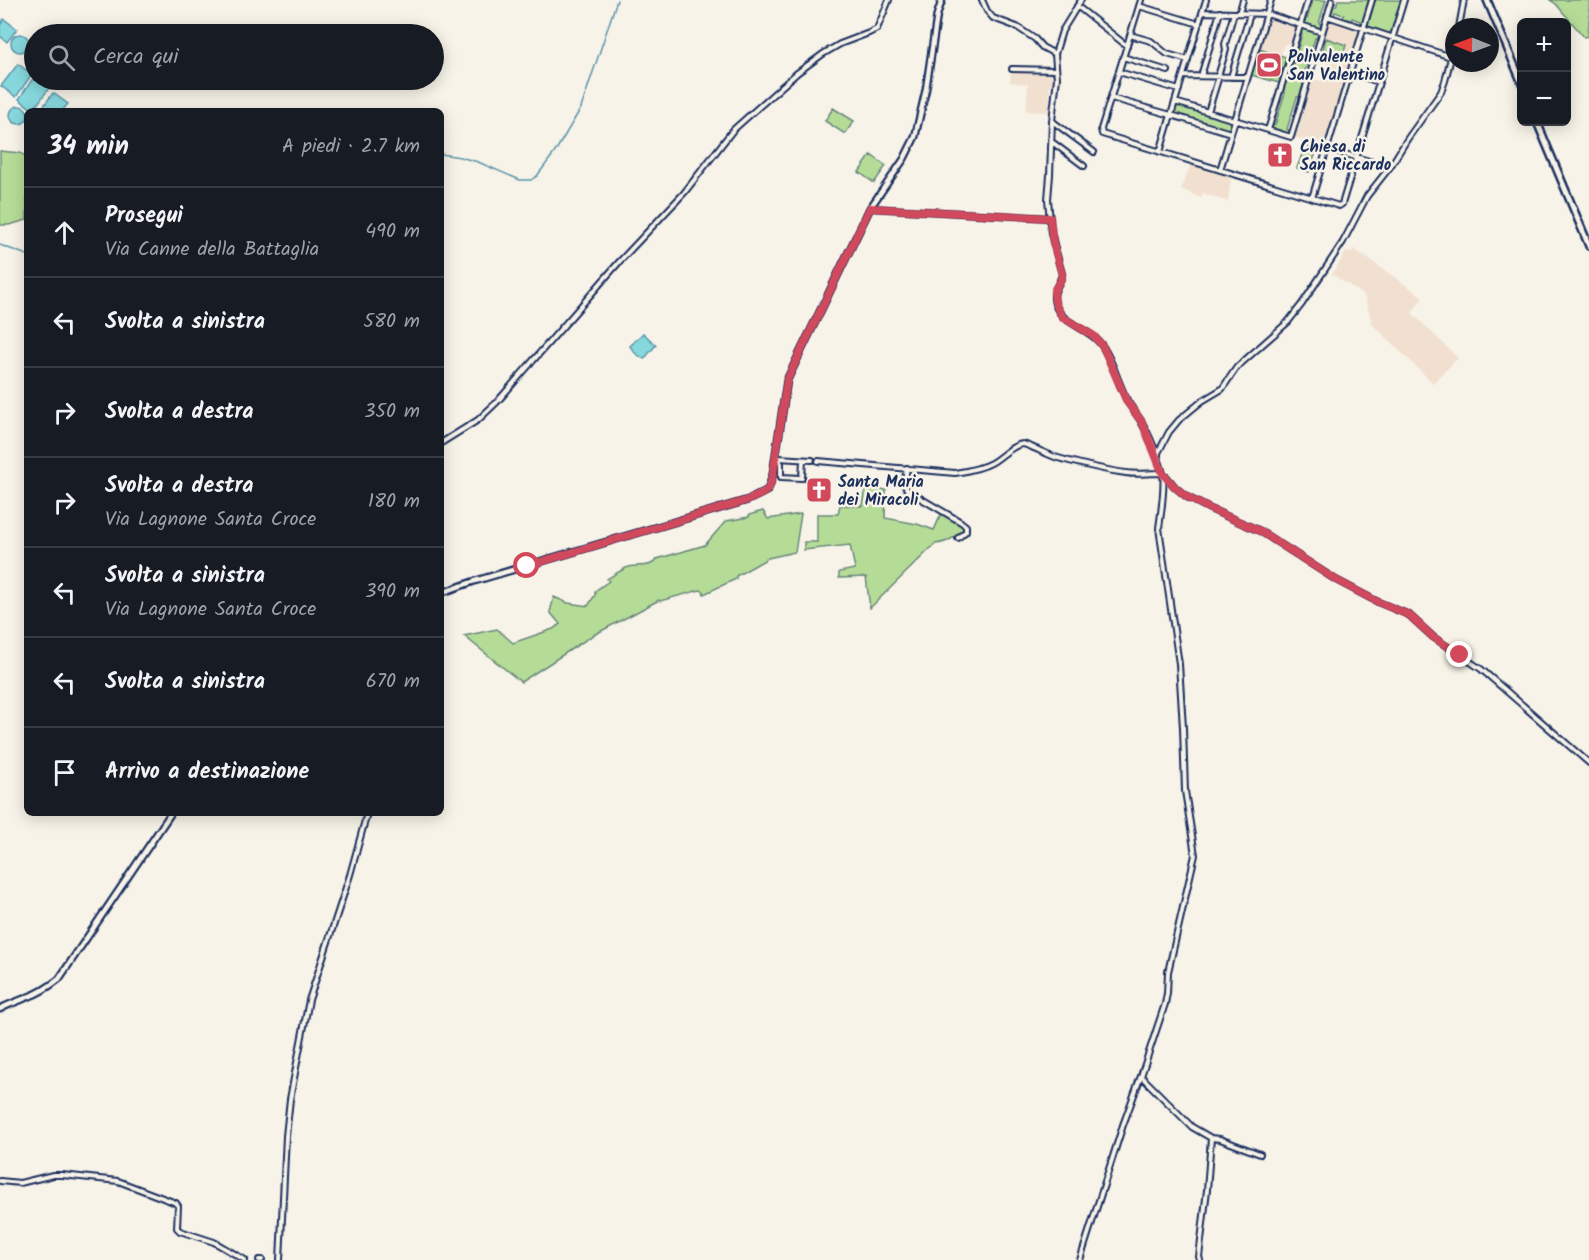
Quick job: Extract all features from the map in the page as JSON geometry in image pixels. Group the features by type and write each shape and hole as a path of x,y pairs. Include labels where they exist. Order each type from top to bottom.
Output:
{"main road":[{"path":"1487,0 1517,73"},
{"path":"1539,126 1589,246"}],"street":[{"path":"444,441 478,420 497,402 620,261 684,193 743,120 797,73 823,54 877,28 889,0"},
{"path":"444,591 748,500 768,490 776,458 787,380 870,208 904,159 915,137 926,88 937,15 942,0"},
{"path":"982,0 993,18 1017,27 1035,39 1042,47 1055,54"},
{"path":"1080,1260 1165,1004 1168,972 1195,855 1185,791 1179,664 1159,528 1163,474 1142,422 1127,402 1103,347 1094,336 1062,317 1055,302 1054,291 1062,274 1053,243 1048,198 1057,78 1055,54 1062,31 1081,0"},
{"path":"1141,0 1101,133 1339,206 1342,204 1404,0"},
{"path":"1160,152 1206,0"},
{"path":"1208,112 1226,51 1225,44 1243,0"},
{"path":"1220,170 1271,0"},
{"path":"1268,130 1308,0"},
{"path":"1175,102 1290,137 1332,0"},
{"path":"1312,198 1372,0"},
{"path":"1461,18 1464,0"},
{"path":"1077,6 1127,46"},
{"path":"1139,6 1199,24"},
{"path":"1203,12 1267,14 1322,32"},
{"path":"1201,76 1220,12"},
{"path":"1232,77 1250,14"},
{"path":"1327,16 1445,55"},
{"path":"1130,34 1151,41 1167,54 1188,60"},
{"path":"1123,57 1168,71"},
{"path":"1012,69 1056,70"},
{"path":"1119,72 1179,90"},
{"path":"1157,458 1169,432 1179,420 1222,389 1237,367 1288,322 1343,243 1367,196 1390,167 1441,92 1447,72"},
{"path":"1350,73 1379,82"},
{"path":"1183,76 1248,77"},
{"path":"1111,98 1231,133"},
{"path":"1052,121 1094,152"},
{"path":"1052,142 1084,166"},
{"path":"1327,149 1390,167"},
{"path":"870,208 1050,218"},
{"path":"818,461 942,472 968,471 993,462 1020,444 1025,444 1047,454 1099,468 1126,473 1163,474 1187,497 1260,531 1336,580 1409,615 1433,637 1481,669 1589,763"},
{"path":"776,458 812,460"},
{"path":"776,458 781,464 781,477 802,478 803,460"},
{"path":"907,468 904,484 909,491 966,526 966,531 958,538"},
{"path":"0,1009 30,997 59,979 169,816"},
{"path":"280,1260 290,1099 308,1007 367,816"},
{"path":"1141,1076 1192,1127 1211,1138 1260,1154"},
{"path":"1200,1260 1211,1138"},
{"path":"0,1181 20,1183 62,1175 118,1181 176,1203 178,1206 177,1228 180,1231 214,1242 245,1260"}],"shaded area":[{"path":"1268,18 1296,26 1290,44 1284,44 1281,54 1259,47"},
{"path":"1329,20 1360,30 1326,143 1323,142 1322,145 1294,137 1311,79 1321,81 1330,53 1320,49"},
{"path":"1011,72 1054,74 1053,86 1050,86 1049,112 1026,111 1028,84 1010,82"},
{"path":"1191,164 1231,177 1228,202 1203,193 1201,198 1181,189"},
{"path":"1354,249 1423,297 1412,313 1458,358 1433,383 1373,325 1364,295 1332,274 1346,252"}],"green space":[{"path":"1313,0 1326,0 1319,23 1320,28 1304,23"},
{"path":"1338,0 1370,0 1363,25 1352,18 1351,21 1343,18 1344,15 1335,12 1334,15 1331,14"},
{"path":"1375,0 1401,0 1391,34 1368,26"},
{"path":"1550,0 1589,0 1589,27 1587,29 1589,36 1584,37 1571,22 1571,18 1568,18"},
{"path":"1302,29 1318,34 1305,70 1308,71 1287,129 1288,134 1272,129 1285,93 1283,92 1291,66 1293,66"},
{"path":"1326,38 1346,45 1343,55 1323,49"},
{"name":"Polivalente San Valentino","path":"1259,49 1286,57 1279,83 1251,75"},
{"path":"1176,104 1232,121 1229,130 1174,113"},
{"path":"833,108 854,121 845,134 825,121"},
{"path":"1305,146 1317,150 1309,172 1297,168"},
{"path":"0,151 20,153 24,155 24,221 0,225"},
{"path":"871,155 886,166 874,183 859,172"},
{"path":"866,486 886,490 885,518 934,530 943,510 964,525 964,528 951,539 935,544 870,608 866,577 839,578 839,572 855,569 850,545 804,550 804,542 817,542 817,514 838,514 840,505 863,506"},
{"path":"763,511 768,519 801,514 795,552 768,558 736,576 736,579 704,594 700,590 659,600 590,637 521,682 464,636 497,629 513,643 553,629 560,624 550,612 554,597 568,603 588,606 595,591 609,581 607,579 621,571 629,567 648,565 657,559 705,545 726,521 749,517 749,515"}],"water":[{"path":"4,19 17,29 7,42 0,36 0,25"},
{"path":"17,35 23,35 24,50 20,52 14,49 11,43"},
{"path":"18,64 24,68 24,86 16,97 1,86"},
{"path":"25,90 48,90 34,108 30,108 19,99"},
{"path":"53,93 68,104 65,108 42,108"},
{"path":"16,107 24,108 24,122 19,124 13,121 10,115"},
{"path":"643,333 656,345 644,359 630,346"}],"waterway":[{"path":"444,154 478,162 520,180 531,180 537,176 555,152 581,108 617,0"},
{"path":"0,245 24,254"}],"place":[{"name":"Polivalente San Valentino","path":"1269,65"},
{"name":"Chiesa di San Riccardo","path":"1280,155"},
{"name":"Santa Maria dei Miracoli","path":"819,490"}],"route":[{"path":"527,566 748,500 768,490 773,474 787,380 870,208 1050,218 1053,243 1062,274 1054,291 1058,309 1062,317 1094,336 1103,347 1127,402 1142,422 1163,474 1175,487 1187,497 1208,508 1260,531 1336,580 1409,615 1433,637 1460,655"}]}
